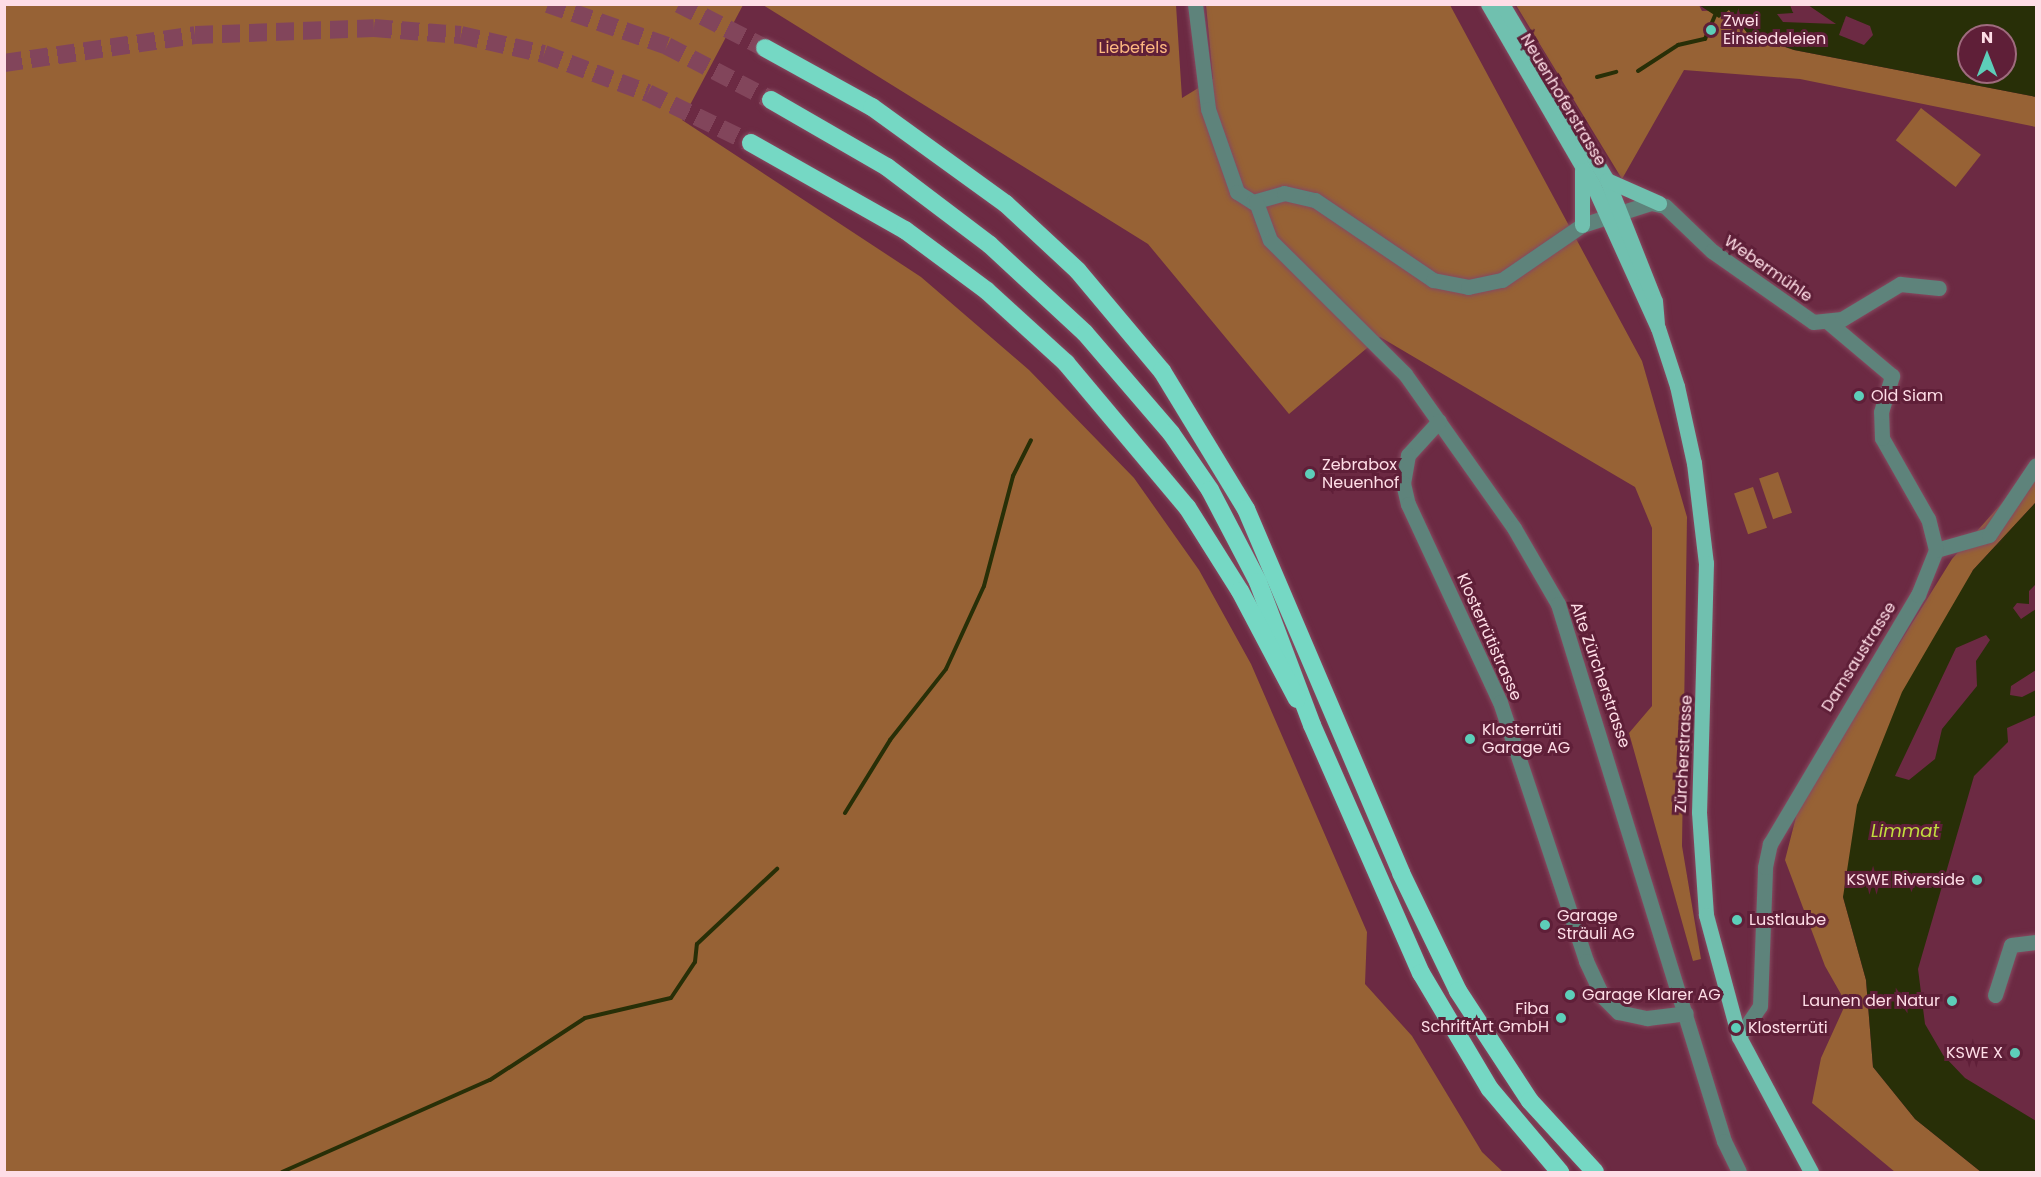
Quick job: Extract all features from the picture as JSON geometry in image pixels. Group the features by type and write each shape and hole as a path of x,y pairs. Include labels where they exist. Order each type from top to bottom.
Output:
{"highway":[{"path":"765,48 872,107 998,197 1078,272 1162,371 1246,509 1406,883 1458,991 1530,1101 1595,1173"},
{"path":"771,100 887,167 965,225 1047,295 1128,381 1191,461 1227,520 1297,674 1312,725"},
{"path":"751,143 914,236 987,291 1066,363 1135,439 1206,534 1312,725 1437,1003 1490,1089 1560,1173"}],"main road":[{"name":"Neuenhoferstrasse","path":"1488,4 1582,167 1612,211"},
{"name":"Neuenhoferstrasse","path":"1502,4 1607,180 1612,211"},
{"path":"1582,167 1582,225"},
{"path":"1607,180 1659,203"},
{"name":"Zürcherstrasse","path":"1612,211 1658,328 1686,423 1702,516 1707,620 1699,853 1713,953 1739,1037 1782,1125 1812,1170"}],"street":[{"path":"1194,4 1215,135 1237,192 1256,202 1284,193 1315,200 1366,230 1419,273 1458,287 1511,277 1582,225 1612,211 1659,203"},
{"name":"Alte Zürcherstrasse","path":"1256,202 1270,240 1378,344 1439,421 1533,557 1562,613 1724,1141 1739,1173"},
{"name":"Webermühle","path":"1659,203 1712,251 1794,311 1813,322 1828,322"},
{"path":"1940,288 1900,285 1828,322 1892,376 1881,412 1882,438 1928,519 1936,550 1989,535 2037,465"},
{"name":"Klosterrütistrasse","path":"1439,421 1408,455 1403,483 1408,504 1500,702 1582,952 1602,996 1618,1012 1647,1018 1686,1013"},
{"name":"Damsaustrasse","path":"1739,1037 1760,1006 1770,844 1918,595 1936,550"},
{"path":"1995,995 2011,945 2037,942"}],"green space":[{"path":"5,4 743,5 682,120 921,277 1029,370 1134,478 1199,570 1251,664 1367,932 1365,984 1412,1036 1482,1152 1503,1172 5,1172"},
{"name":"Liebefels","path":"763,5 1176,5 1182,98 1213,79 1206,5 1450,5 1642,361 1687,517 1682,846 1701,959 1693,961 1629,733 1652,706 1652,528 1635,487 1380,337 1289,414 1148,244"},
{"path":"1516,5 1699,5 1702,11 1729,10 1748,34 1794,50 1957,82 1957,84 1969,84 2036,97 2036,127 1800,79 1684,70 1622,179"},
{"path":"1921,108 1981,155 1956,187 1896,140"},
{"path":"2036,465 2036,502 1973,570 1843,897 1866,980 1873,1067 1915,1119 1981,1172 1895,1172 1812,1103 1821,1058 1846,1003 1825,966 1785,860 1799,805 1952,559"},
{"path":"1778,472 1792,513 1773,519 1759,479"},
{"path":"1753,487 1767,528 1748,534 1734,494"}],"water":[{"path":"1699,5 1790,5 1793,13 1777,14 1783,22 1836,24 1808,5 2036,5 2036,97 1969,84 2017,84 2017,24 1957,24 1957,82 1794,50 1748,34 1729,10 1719,18","holes":["1846,16 1870,26 1873,35 1864,45 1839,35"]},
{"name":"Limmat","path":"2036,502 2036,584 2029,591 2029,604 2017,603 2013,608 2021,619 2036,609 2036,670 2011,686 2010,695 2022,697 2036,690 2036,715 2007,728 2008,742 1974,776 1918,969 1925,1024 1943,1055 1965,1078 2036,1121 2036,1172 1981,1172 1915,1119 1873,1067 1866,980 1843,897 1857,805 1902,692 1973,570","holes":["1986,635 1990,640 1976,661 1977,686 1942,729 1935,759 1909,780 1895,776 1956,648"]}],"waterway":[{"path":"1638,71 1678,45 1705,39 1720,4"},
{"path":"1597,77 1616,72"},
{"path":"845,813 890,740 946,669 984,586 1013,476 1031,440"},
{"path":"282,1172 490,1080 585,1018 671,998 695,962 697,944 777,869"}],"tunnel":[{"path":"548,4 667,46 771,100"},
{"path":"679,4 765,48"},
{"path":"4,63 195,35 374,28 461,35 544,54 648,93 751,143"}],"place":[{"name":"Zwei Einsiedeleien","path":"1711,30"},
{"name":"Old Siam","path":"1859,396"},
{"name":"Zebrabox Neuenhof","path":"1310,474"},
{"name":"Klosterrüti Garage AG","path":"1470,739"},
{"name":"KSWE Riverside","path":"1977,880"},
{"name":"Lustlaube","path":"1737,920"},
{"name":"Garage Sträuli AG","path":"1545,925"},
{"name":"Garage Klarer AG","path":"1570,995"},
{"name":"Launen der Natur","path":"1952,1001"},
{"name":"Fiba SchriftArt GmbH","path":"1561,1018"},
{"name":"Klosterrüti","path":"1736,1028"},
{"name":"KSWE X","path":"2015,1053"}]}
